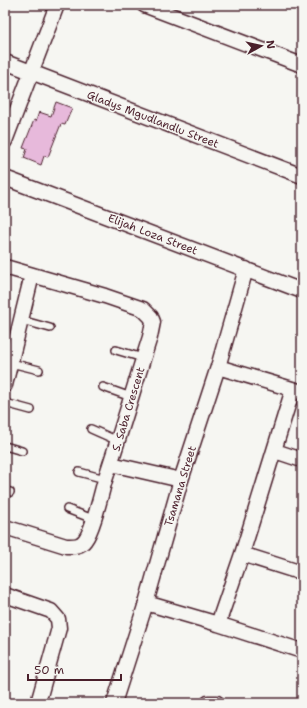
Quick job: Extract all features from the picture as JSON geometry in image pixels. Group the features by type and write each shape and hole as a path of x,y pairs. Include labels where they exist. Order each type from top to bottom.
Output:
{"street":[{"path":"5,141 57,5"},
{"path":"144,5 301,63"},
{"name":"Gladys Mgudlandlu Street","path":"5,62 302,176"},
{"name":"Elijah Loza Street","path":"5,178 302,291"},
{"name":"S. Saba Crescent","path":"5,266 143,309 152,317 153,322 144,358 87,538 84,542 74,546 66,546 5,527"},
{"name":"Tsamana Street","path":"114,703 146,603 181,480 218,367 246,270"},
{"path":"5,385 32,275"},
{"path":"218,367 298,390 274,451 242,554 218,624"},
{"path":"274,451 302,460"},
{"path":"111,464 181,480"},
{"path":"242,554 302,573"},
{"path":"5,595 51,611 58,619 59,628 38,703"},
{"path":"146,603 302,651"},
{"path":"208,703 217,703"}],"lane":[{"path":"21,320 50,328"},
{"path":"116,350 144,358"},
{"path":"11,363 40,370"},
{"path":"104,388 131,396"},
{"path":"5,403 31,410"},
{"path":"91,429 118,440"},
{"path":"5,446 22,451"},
{"path":"79,472 105,479"},
{"path":"67,509 93,519"}],"building":[{"path":"56,102 72,108 65,125 61,124 48,157 44,156 41,165 24,158 27,149 23,148 34,120 36,121 39,112 51,116"}]}
